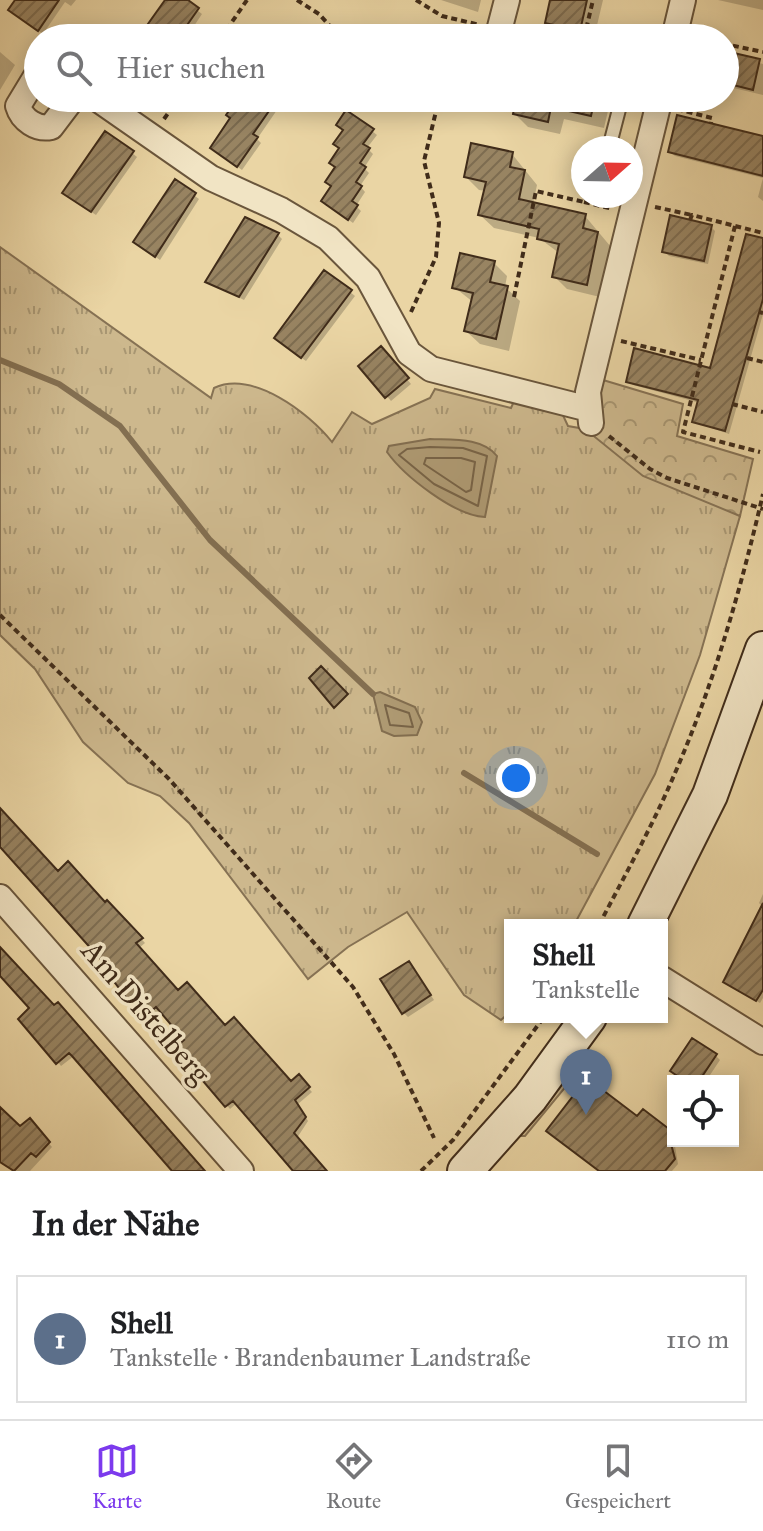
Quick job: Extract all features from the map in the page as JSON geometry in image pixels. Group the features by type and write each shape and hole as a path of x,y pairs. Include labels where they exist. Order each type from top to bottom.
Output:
{"main road":[{"path":"648,919 710,795 763,649"},
{"path":"465,1171 530,1098 585,1023"}],"street":[{"path":"501,24 507,0"},
{"path":"677,24 683,0"},
{"path":"24,96 18,106 39,128 51,127 62,112"},
{"path":"116,112 211,178 281,210 328,238 368,278 409,353 431,369 590,416 588,392 633,208"},
{"path":"643,166 656,112"},
{"name":"Am Distelberg","path":"0,897 241,1171"},
{"path":"668,983 763,1042"}],"lane":[{"path":"612,136 618,112"}],"path":[{"path":"231,24 247,0"},
{"path":"297,0 328,24"},
{"path":"416,0 463,23 472,24"},
{"path":"587,24 593,0"},
{"path":"739,47 763,52"},
{"path":"397,333 417,303 436,257 439,223 424,161 436,112"},
{"path":"693,112 712,118 711,123"},
{"path":"514,297 536,191 571,199"},
{"path":"643,205 763,233"},
{"path":"735,226 683,432 760,452"},
{"path":"631,342 658,352 701,360"},
{"path":"747,358 763,362"},
{"path":"732,404 763,412"},
{"path":"590,416 650,469 761,509"},
{"path":"602,919 675,773 696,720 763,494"},
{"path":"0,615 169,779 353,987 394,1054 434,1138"},
{"path":"421,1171 453,1140 540,1023"}],"green space":[{"path":"0,247 211,398 214,388 229,384 262,390 295,407 332,442 352,412 372,424 430,398 435,389 511,408 515,399 561,411 568,426 585,429 740,516 700,655 655,774 577,919 504,919 504,1017 501,1020 464,995 407,912 348,947 308,979 189,823 160,796 128,783 83,742 35,669 0,635"},
{"path":"603,380 683,404 677,436 753,459 740,516 643,476 585,429"},
{"path":"576,1063 577,1073 525,1136 518,1136"}],"water":[{"path":"430,439 483,445 497,456 485,517 459,510 431,493 387,452 389,446"},
{"path":"380,692 415,707 422,722 417,735 394,736 382,731 373,694"}],"building":[{"path":"15,0 59,0 43,24 28,24 8,10"},
{"path":"165,0 188,0 199,8 188,24 148,24"},
{"path":"550,0 587,0 582,24 545,23"},
{"path":"739,54 760,59 753,90 739,86"},
{"path":"228,112 268,112 253,134 258,137 237,167 210,148 230,118 226,115"},
{"path":"345,112 349,112 374,129 363,144 370,148 360,163 366,167 356,182 362,186 352,201 358,205 348,220 321,201 331,186 325,182 335,167 329,163 339,148 333,144 343,130 336,125"},
{"path":"513,112 550,112 548,122"},
{"path":"677,115 763,136 763,176 668,152"},
{"path":"105,131 134,151 91,212 62,193"},
{"path":"471,143 513,152 510,167 525,170 519,199 586,214 583,228 598,232 587,285 552,277 559,244 537,239 539,229 478,215 486,182 464,177"},
{"path":"175,179 196,193 155,257 133,242"},
{"path":"670,215 712,225 704,261 662,252"},
{"path":"245,217 279,233 239,297 205,282"},
{"path":"746,234 763,238 763,299 725,431 692,422 698,400 626,382 634,348 710,368"},
{"path":"460,253 495,261 490,282 508,286 496,339 464,331 473,293 452,288"},
{"path":"324,270 352,290 301,358 274,338"},
{"path":"381,346 409,378 385,398 358,366"},
{"path":"321,666 348,694 334,708 309,678"},
{"path":"0,808 58,871 68,861 105,902 107,900 143,938 136,943 178,990 187,982 225,1025 234,1017 291,1081 299,1074 310,1087 295,1100 306,1117 294,1133 327,1171 293,1171 233,1101 225,1107 175,1048 184,1040 156,1007 146,1016 132,1005 109,975 112,972 0,847"},
{"path":"763,903 763,990 756,1001 723,982"},
{"path":"0,947 54,1005 58,1002 205,1171 172,1171 69,1053 56,1064 18,1019 29,1008 0,976"},
{"path":"409,961 431,995 402,1014 380,979"},
{"path":"692,1038 717,1054 703,1075 676,1075 670,1071"},
{"path":"587,1078 637,1116 643,1109 667,1127 667,1147 672,1147 675,1159 665,1171 599,1171 546,1131"},
{"path":"0,1107 20,1126 30,1118 50,1142 36,1157 31,1153 14,1171 0,1162"}],"waterway":[{"path":"0,360 59,384 120,426 210,540 373,694"},
{"path":"464,773 597,854"}],"place":[{"name":"Shell","path":"586,1115"}]}
